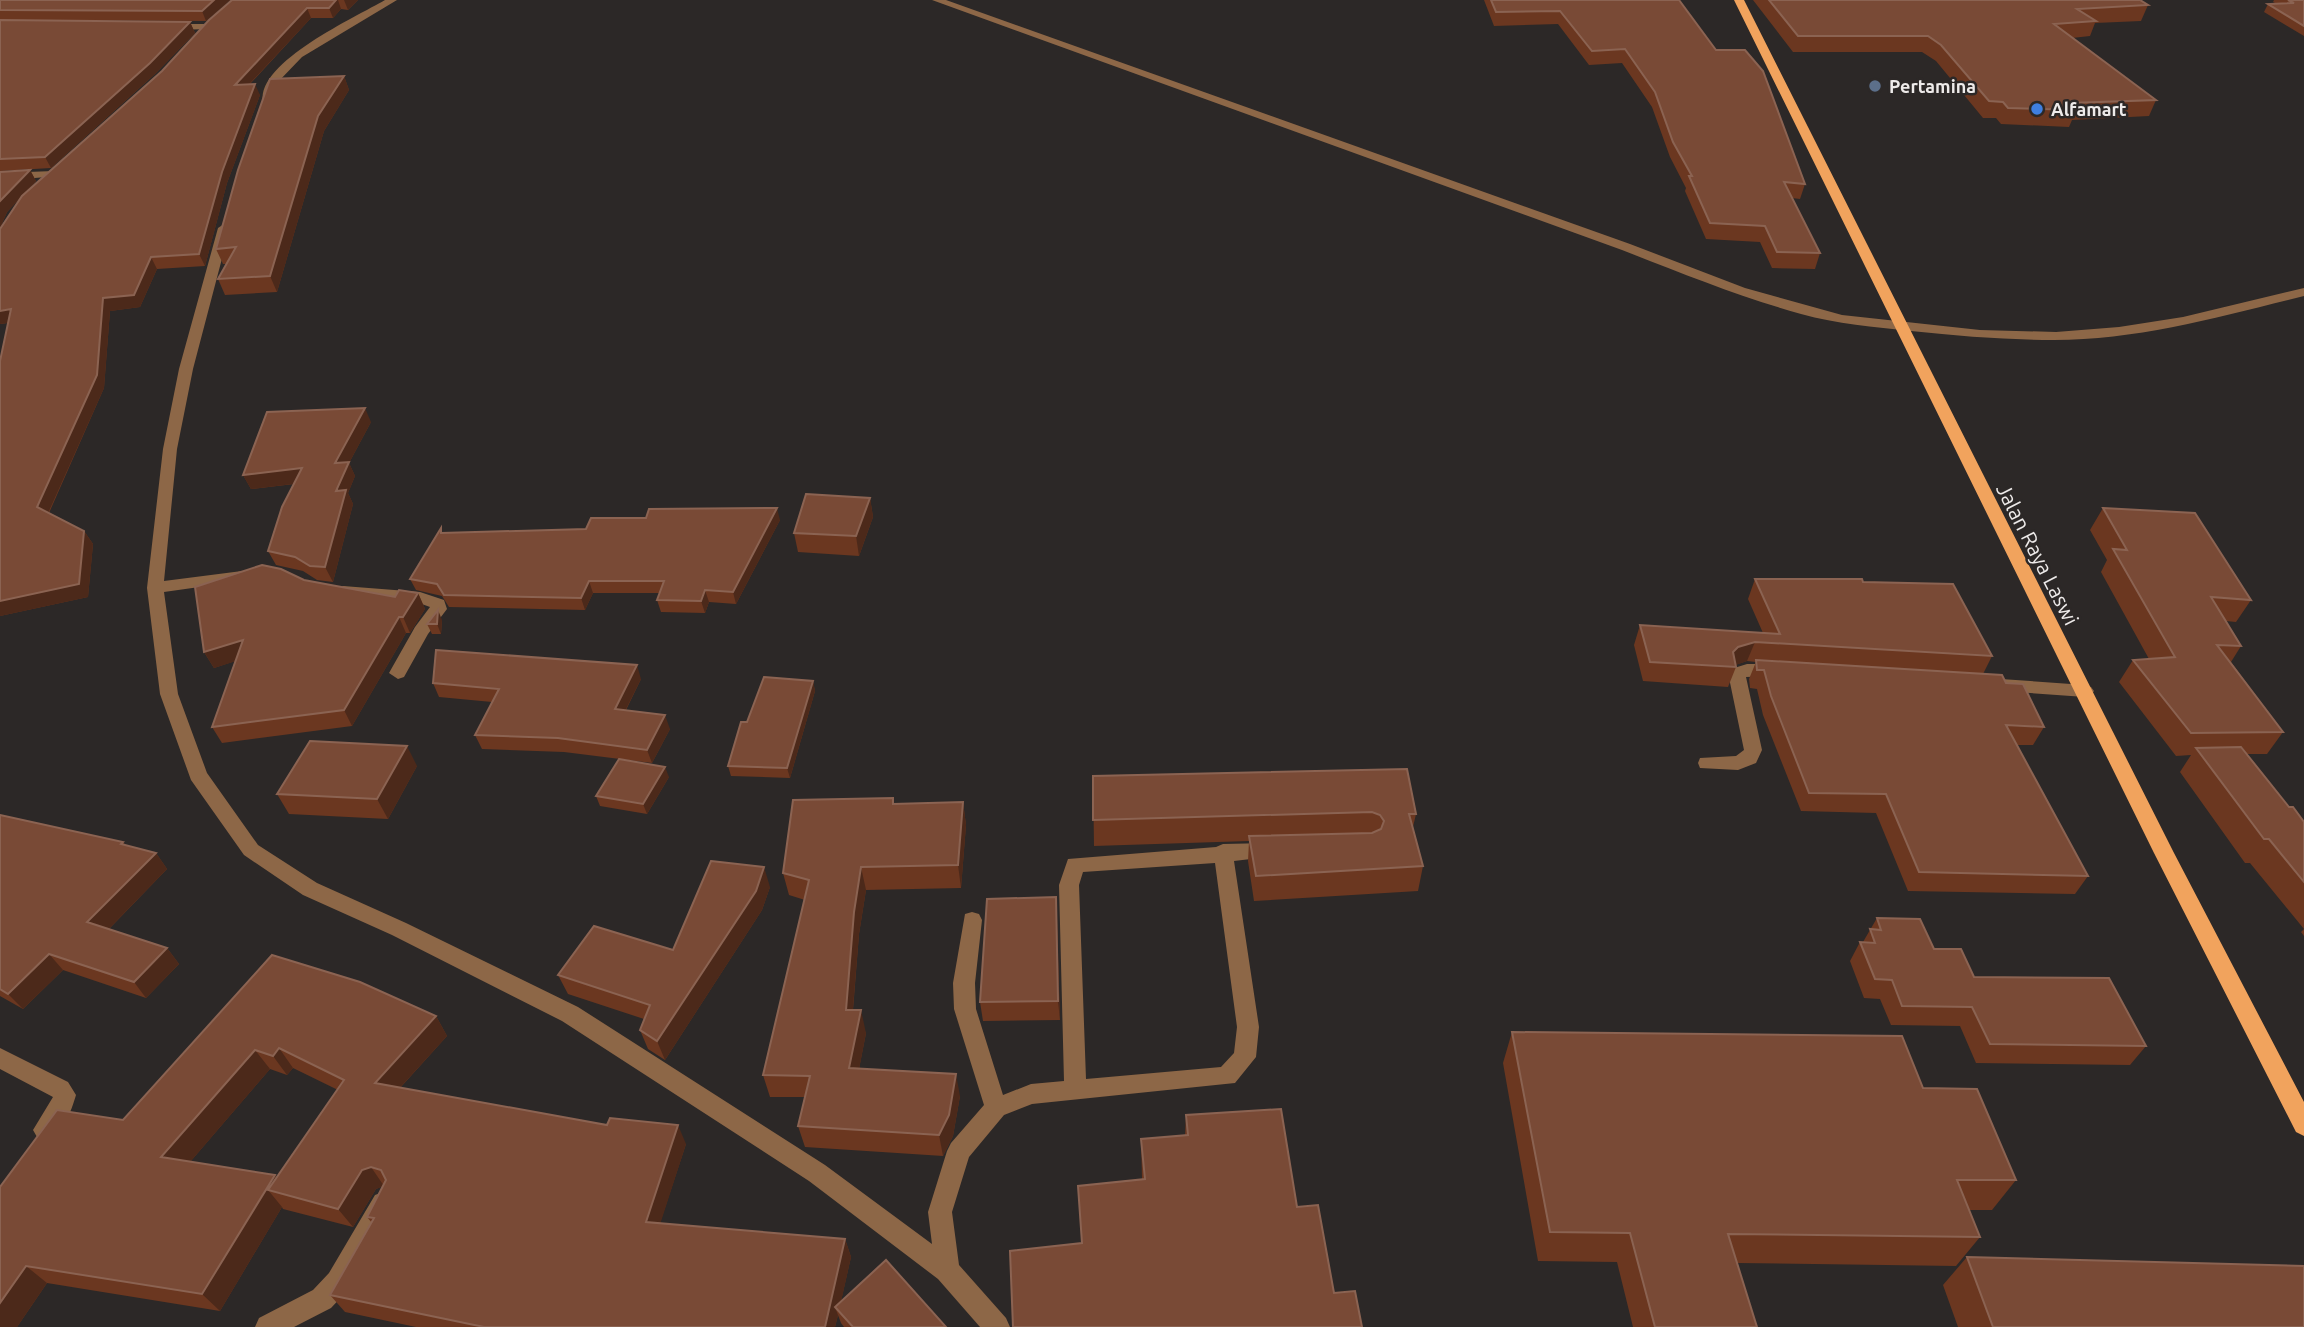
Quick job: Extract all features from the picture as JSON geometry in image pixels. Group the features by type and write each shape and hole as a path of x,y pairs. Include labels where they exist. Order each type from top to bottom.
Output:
{"main road":[{"name":"Jalan Raya Laswi","path":"1739,0 2164,853 2304,1125"}],"street":[{"path":"262,113 272,82 298,55 392,0"},
{"path":"937,0 1805,312 1842,319 1980,334 2056,336 2119,331 2183,321 2304,292"},
{"path":"156,27 205,31 223,16"},
{"path":"0,177 57,171 38,189"},
{"path":"229,210 186,369 170,449 155,588 169,694 198,775 251,850 310,888 400,929 570,1014 817,1173 866,1212 947,1269 998,1327"},
{"path":"155,588 262,573"},
{"path":"328,590 374,592 420,598 438,604 439,609 421,631 398,673"},
{"path":"1707,763 1738,763 1749,758 1753,750 1737,673 1747,670 1796,672"},
{"path":"1976,683 2085,691"},
{"path":"1075,1088 1069,885 1072,868 1079,863 1289,850"},
{"path":"947,1269 940,1212 959,1151 996,1108 1031,1094 1227,1076 1245,1057 1248,1027 1223,852"},
{"path":"972,920 964,983 965,1009 996,1108"},
{"path":"0,1058 65,1095 61,1109 30,1150"},
{"path":"268,1327 322,1298 338,1282 385,1199"}],"building":[{"path":"0,0 214,0 202,11 0,10"},
{"path":"232,0 336,0 329,8 307,8 235,85 255,84 222,172 199,254 151,257 134,295 103,298 97,375 37,507 84,531 79,584 0,601 0,361 11,309 0,311 0,229 22,196 162,71 209,20"},
{"path":"1491,0 1679,0 1716,50 1745,50 1763,71 1805,184 1784,182 1820,253 1777,252 1765,226 1710,223 1689,176 1692,176 1673,142 1655,92 1625,49 1592,51 1560,11 1496,12"},
{"path":"1769,0 2140,0 2148,5 2077,9 2096,21 2054,24 2156,100 2071,103 2076,110 2008,108 2003,102 1989,101 1941,45 1928,36 1798,36"},
{"path":"2288,0 2304,0 2304,26 2268,4 2294,3"},
{"path":"0,20 190,22 150,63 45,157 0,159"},
{"path":"344,76 318,116 270,276 218,279 236,247 216,249 238,170 270,79"},
{"path":"30,170 0,201 0,172"},
{"path":"365,408 335,463 349,462 336,491 346,490 325,567 310,566 295,557 268,551 282,507 302,468 243,475 267,412"},
{"path":"806,494 870,498 856,536 794,533"},
{"path":"777,508 733,592 705,590 701,601 657,600 664,581 589,581 581,598 444,595 437,584 410,579 441,528 441,533 586,529 591,518 646,518 649,509"},
{"path":"2103,508 2195,513 2251,600 2211,597 2241,646 2217,645 2283,732 2191,733 2133,660 2175,657 2113,549 2127,550"},
{"path":"262,565 281,569 304,580 395,597 399,590 418,593 403,617 399,617 344,710 212,727 243,640 204,652 195,587"},
{"path":"1755,579 1862,579 1863,582 1953,584 1992,656 1755,642 1738,647 1733,652 1736,667 1650,662 1640,625 1780,634"},
{"path":"438,610 437,624 427,624"},
{"path":"436,650 637,665 615,709 665,715 647,750 558,738 475,735 499,689 433,683"},
{"path":"1756,660 2002,675 2006,683 2023,684 2044,727 2006,725 2088,876 1919,872 1886,794 1809,793 1771,696 1764,670 1757,670"},
{"path":"764,677 813,681 787,768 728,766 741,722 747,722"},
{"path":"310,741 407,746 377,799 277,794"},
{"path":"2241,747 2304,822 2304,882 2269,839 2264,839 2196,748"},
{"path":"619,759 665,767 643,804 596,796"},
{"path":"1407,769 1416,814 1409,814 1423,866 1256,876 1249,836 1372,833 1381,829 1384,821 1380,815 1372,812 1093,820 1093,776"},
{"path":"893,798 893,804 963,802 958,865 861,867 854,912 846,1010 861,1010 849,1068 956,1074 949,1115 939,1135 798,1126 810,1076 763,1075 809,880 783,873 793,800"},
{"path":"0,815 123,842 121,844 156,853 87,922 167,948 134,982 49,954 8,994 0,989"},
{"path":"711,861 764,867 756,891 657,1041 640,1030 650,1005 558,975 594,926 673,950"},
{"path":"1056,897 1058,1001 980,1002 987,899"},
{"path":"1877,918 1920,919 1934,949 1961,949 1974,977 2109,978 2146,1046 1990,1044 1972,1007 1902,1006 1892,980 1875,979 1860,942 1875,943 1870,929 1881,930"},
{"path":"272,955 360,982 436,1016 375,1083 607,1125 610,1118 678,1125 646,1222 845,1239 825,1327 484,1327 330,1295 374,1218 367,1217 386,1180 381,1170 371,1167 362,1170 338,1209 268,1190 344,1080 279,1048 273,1056 255,1050 161,1157 275,1175 202,1294 26,1266 0,1303 0,1187 57,1110 123,1120"},
{"path":"1512,1032 1902,1036 1923,1088 1977,1089 2016,1180 1957,1180 1980,1237 1728,1234 1757,1327 1655,1327 1630,1233 1550,1232"},
{"path":"1281,1109 1297,1207 1318,1205 1334,1293 1355,1291 1362,1327 1013,1327 1010,1251 1082,1243 1078,1186 1145,1179 1141,1139 1188,1135 1186,1115"},
{"path":"1967,1257 2304,1266 2304,1327 1993,1327"},
{"path":"886,1260 946,1327 853,1327 835,1307"}],"place":[{"name":"Pertamina","path":"1875,86"},
{"name":"Alfamart","path":"2037,109"}]}
